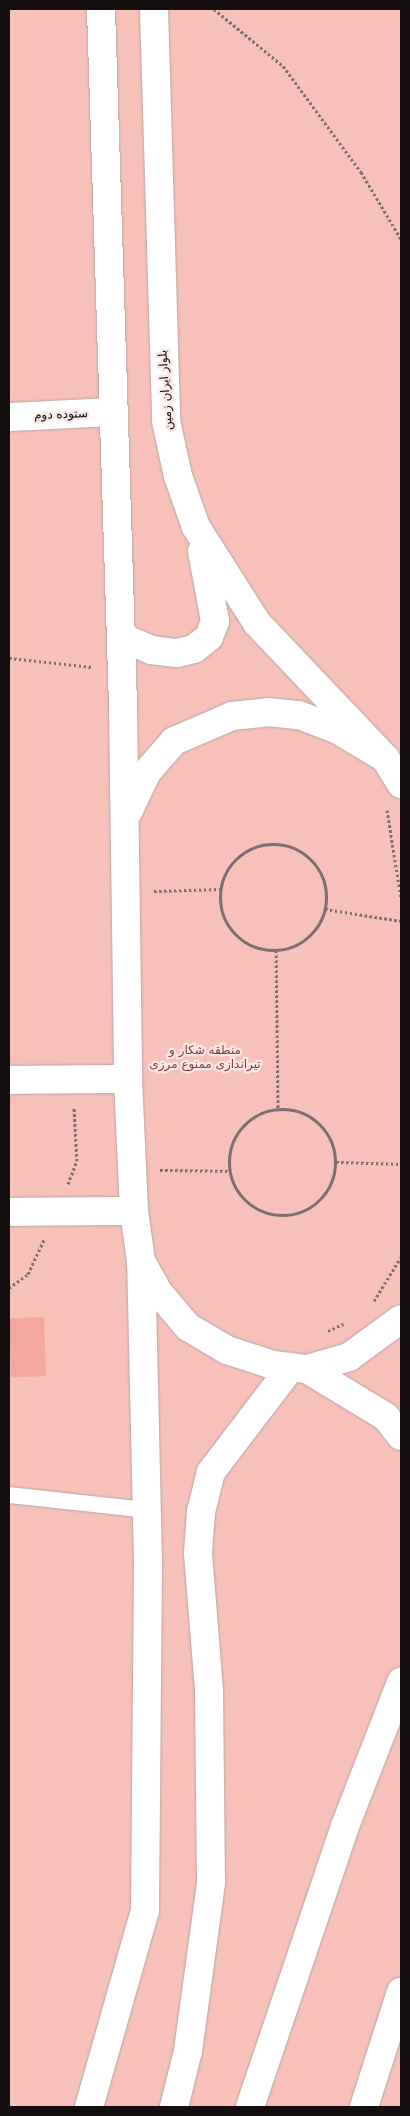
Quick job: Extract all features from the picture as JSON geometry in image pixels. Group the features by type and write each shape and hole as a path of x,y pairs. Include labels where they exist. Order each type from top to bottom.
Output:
{"main road":[{"path":"89,2107 145,1910 147,1510 141,1261 134,1211 128,1078 126,818 101,9"},
{"name":"بلوار ایران زمین","path":"154,9 166,421 178,476 196,527 257,623 385,758 393,794"},
{"name":"ستوده دوم","path":"9,417 113,412"},
{"path":"121,637 151,650 177,653 194,649 209,637 215,621 196,527"},
{"path":"126,818 147,772 174,741 232,716 268,712 299,715 338,730 385,758"},
{"path":"9,1080 128,1078"},
{"path":"9,1212 134,1211"},
{"path":"141,1261 159,1294 188,1327 227,1350 299,1368 386,1417 401,1436"},
{"path":"174,2107 188,2051 211,1882 208,1690 198,1554 201,1512 211,1472 299,1368 349,1357 401,1319"},
{"path":"250,2107 345,1826 401,1682"},
{"path":"364,2107 401,1992"}],"lane":[{"path":"9,1495 147,1510"}],"path":[{"path":"214,9 283,66 361,172 401,240"},
{"path":"9,658 36,664 122,668"},
{"path":"393,794 392,820 401,898"},
{"path":"282,844 314,861 324,878 325,909 315,931 301,943 276,950 247,944 233,932 223,916 220,889 232,863 246,850 282,844"},
{"path":"127,892 220,889"},
{"path":"325,909 401,921"},
{"path":"276,950 278,1109"},
{"path":"278,1109 308,1115 322,1127 336,1162 324,1197 292,1216 255,1209 241,1198 229,1170 231,1145 240,1128 254,1116 278,1109"},
{"path":"336,1162 401,1164"},
{"path":"149,1170 229,1170"},
{"path":"368,1305 401,1257"},
{"path":"318,1336 346,1322"}],"green space":[{"name":"منطقه شکار و تیراندازی ممنوع مرزی","path":"9,9 401,9 401,2107 9,2107"}],"building":[{"path":"44,1317 46,1376 11,1377 9,1318"}]}
